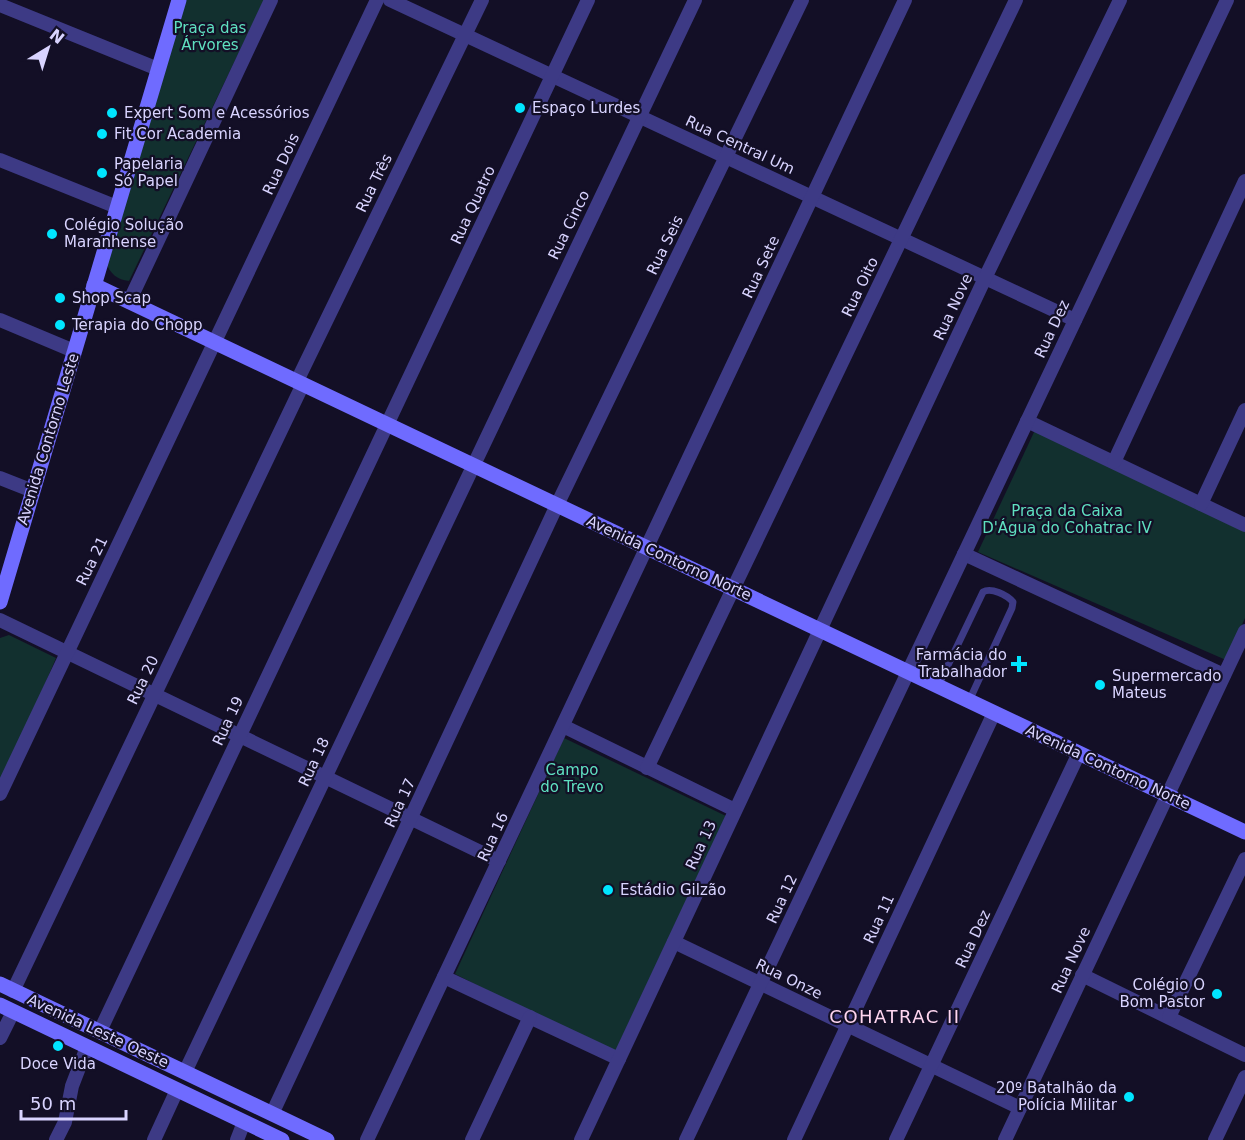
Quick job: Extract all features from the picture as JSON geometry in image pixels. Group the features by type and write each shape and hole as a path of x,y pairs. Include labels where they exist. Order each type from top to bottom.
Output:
{"street":[{"name":"Avenida Contorno Leste","path":"0,602 178,0"},
{"path":"129,302 271,0"},
{"name":"Rua Dois","path":"215,343 376,0"},
{"name":"Rua Central Um","path":"390,0 1075,320"},
{"name":"Rua Três","path":"300,383 482,0"},
{"name":"Rua Quatro","path":"387,424 588,0"},
{"name":"Rua Cinco","path":"472,465 695,0"},
{"name":"Rua Seis","path":"557,505 802,0"},
{"name":"Rua Sete","path":"648,548 905,0"},
{"name":"Rua Oito","path":"647,768 1016,0"},
{"name":"Rua Nove","path":"819,630 985,278 1120,0"},
{"name":"Rua Dez","path":"908,672 1227,0"},
{"path":"0,5 158,69"},
{"path":"0,160 117,207"},
{"path":"1114,462 1245,181"},
{"name":"Avenida Contorno Norte","path":"94,285 1245,832"},
{"path":"0,320 74,351"},
{"name":"Rua 21","path":"0,794 215,343"},
{"name":"Rua 20","path":"7,987 154,694 300,383"},
{"path":"1200,504 1245,410"},
{"path":"1027,421 1245,525"},
{"name":"Rua 19","path":"99,1031 387,424"},
{"name":"Rua 18","path":"185,1072 472,465"},
{"path":"0,478 33,491"},
{"name":"Rua 17","path":"272,1114 557,505"},
{"name":"Rua 16","path":"367,1140 648,548"},
{"path":"964,554 1224,675"},
{"path":"0,620 499,861"},
{"name":"Rua 13","path":"581,1140 819,630"},
{"name":"Rua Nove","path":"1005,1140 1245,631"},
{"name":"Rua 12","path":"686,1140 908,672"},
{"name":"Rua 11","path":"794,1140 994,713"},
{"path":"563,726 735,810"},
{"name":"Rua Dez","path":"896,1140 1079,753"},
{"path":"1169,1017 1245,859"},
{"name":"Rua Onze","path":"674,942 1020,1108"},
{"path":"1082,975 1245,1055"},
{"path":"444,977 619,1059"},
{"name":"Avenida Leste Oeste","path":"7,987 327,1140"},
{"path":"0,1038 7,1009"},
{"name":"Avenida Leste Oeste","path":"7,1009 282,1140"},
{"path":"472,1140 530,1017"},
{"path":"56,1140 64,1122 72,1086 87,1047"},
{"path":"1215,1140 1245,1077"},
{"path":"154,1140 177,1090"},
{"path":"237,1140 244,1122"}],"lane":[{"path":"938,686 983,592 991,590 1010,598 1013,602 1012,608 969,701"}],"green space":[{"name":"Praça das Árvores","path":"186,0 264,0 129,281 114,275 106,263"},
{"name":"Praça da Caixa D'Água do Cohatrac IV","path":"1035,430 1245,532 1245,618 1226,660 978,552"},
{"path":"9,635 56,658 0,789 0,638"},
{"name":"Campo do Trevo","path":"564,738 726,816 614,1054 455,974"}],"place":[{"name":"Espaço Lurdes","path":"520,108"},
{"name":"Expert Som e Acessórios","path":"112,113"},
{"name":"Fit Cor Academia","path":"102,134"},
{"name":"Papelaria Só Papel","path":"102,173"},
{"name":"Colégio Solução Maranhense","path":"52,234"},
{"name":"Shop Scap","path":"60,298"},
{"name":"Terapia do Chopp","path":"60,325"},
{"name":"Farmácia do Trabalhador","path":"1019,664"},
{"name":"Supermercado Mateus","path":"1100,685"},
{"name":"Estádio Gilzão","path":"608,890"},
{"name":"Colégio O Bom Pastor","path":"1217,994"},
{"name":"Doce Vida","path":"58,1046"},
{"name":"20º Batalhão da Polícia Militar","path":"1129,1097"}],"district":[{"name":"COHATRAC II","path":"895,1016"}]}
